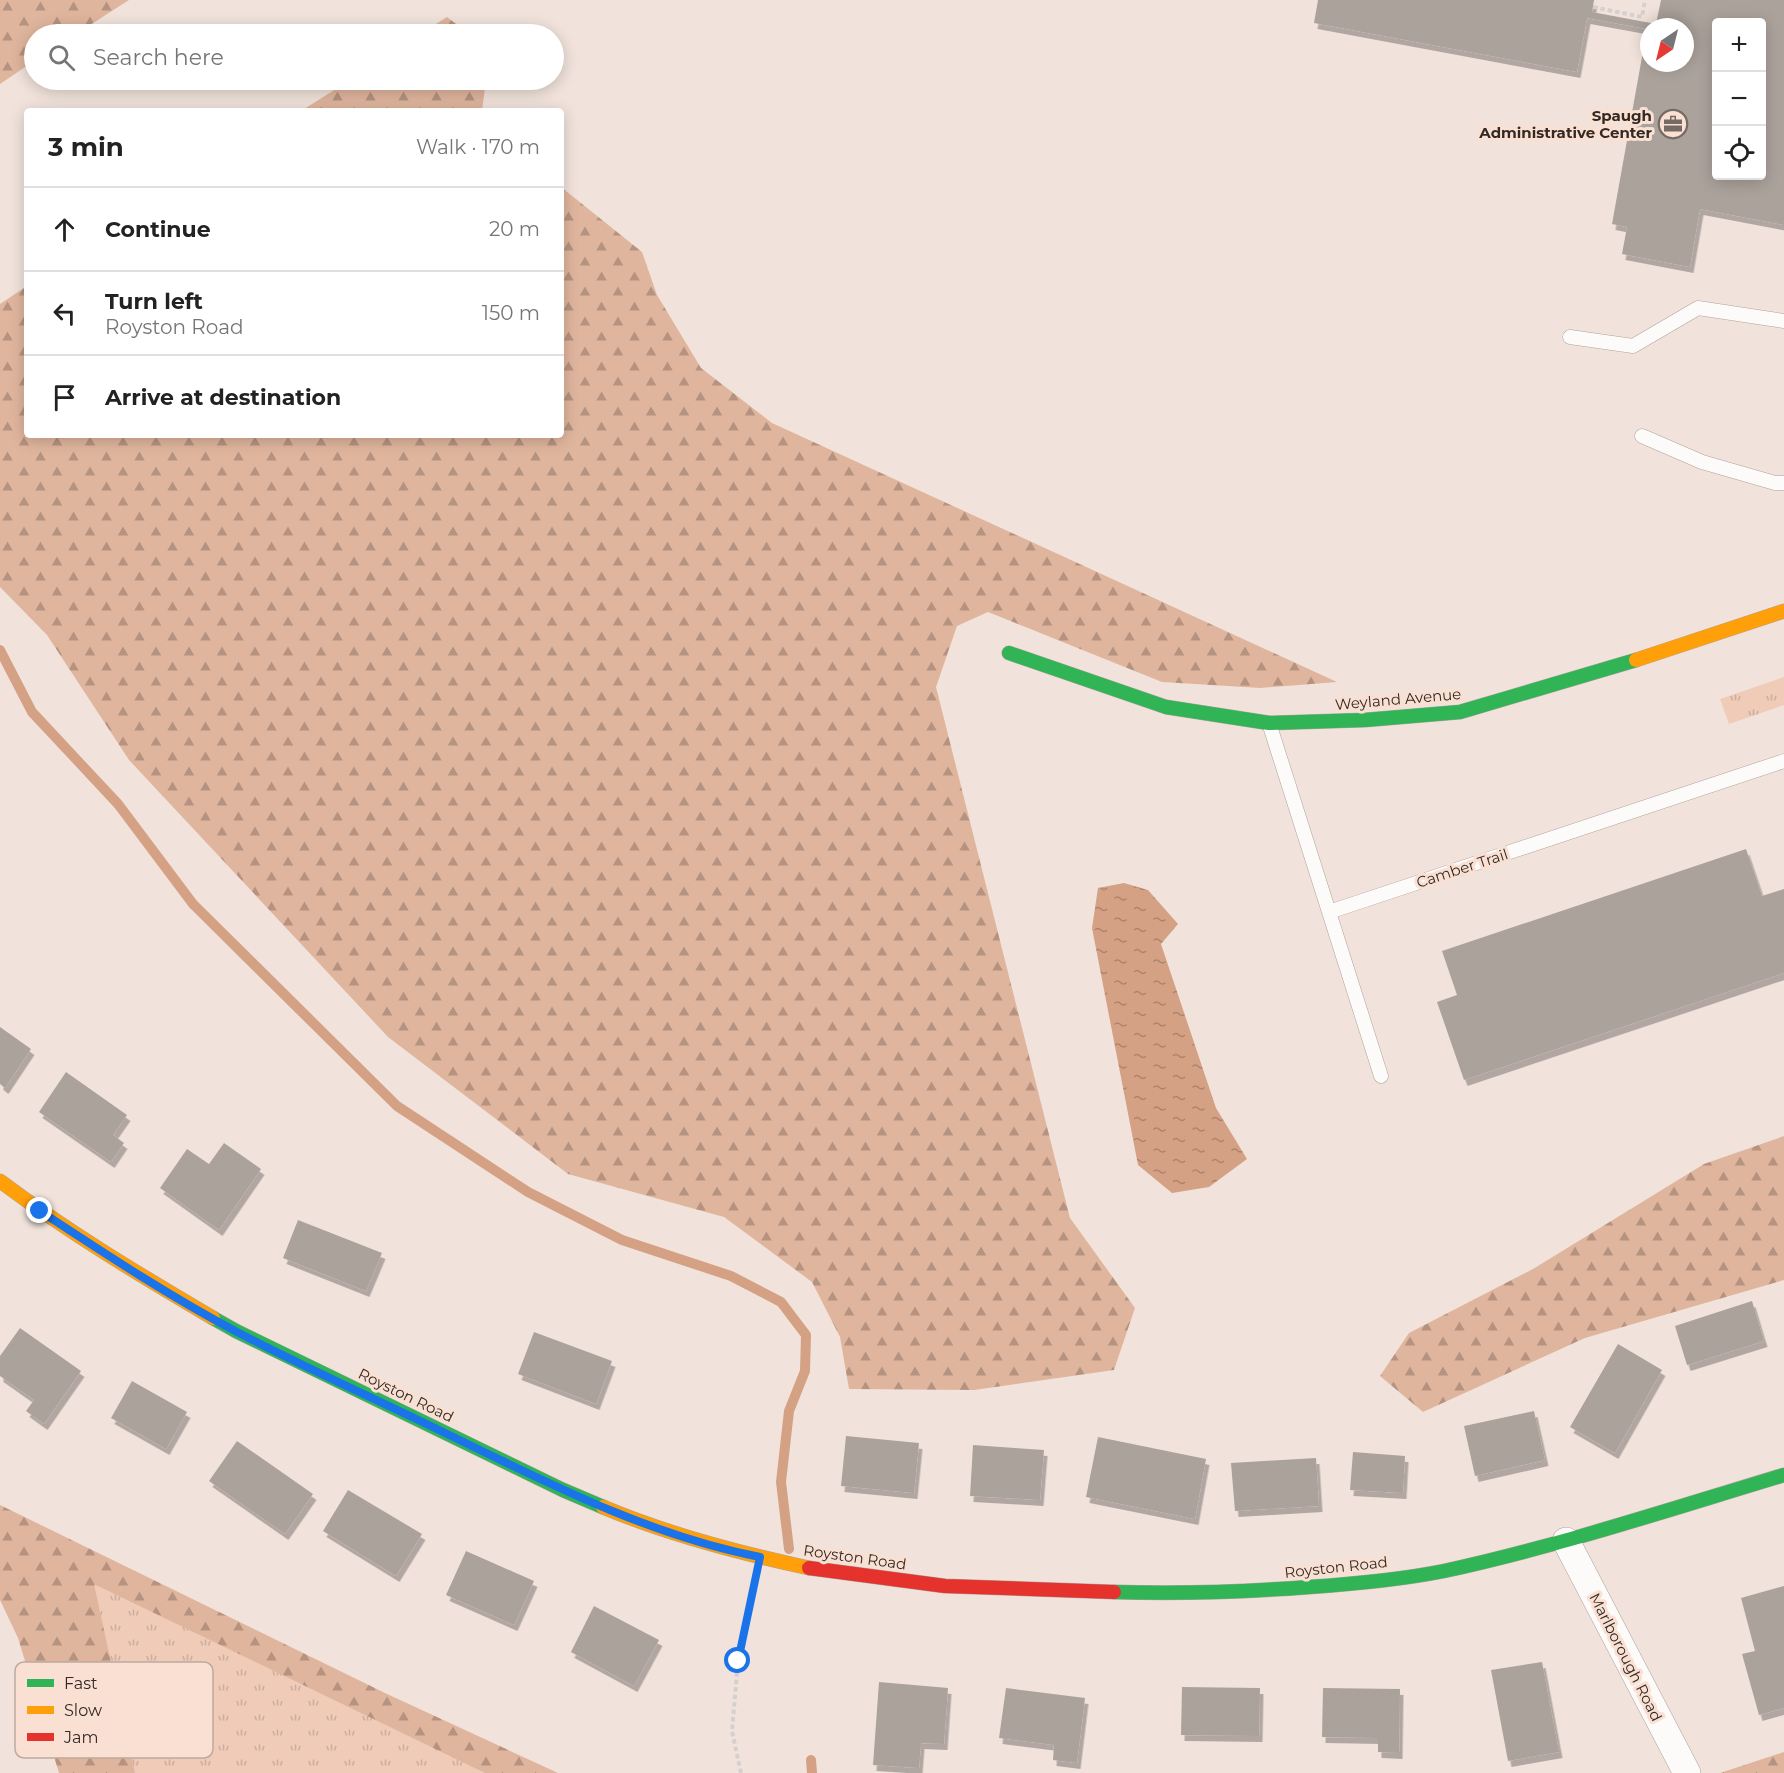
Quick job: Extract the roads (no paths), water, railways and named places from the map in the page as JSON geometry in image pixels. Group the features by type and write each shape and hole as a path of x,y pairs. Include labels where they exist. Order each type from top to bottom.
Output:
{"street":[{"name":"Weyland Avenue","path":"1009,653 1166,707 1269,723 1365,720 1460,712 1607,670 1784,611"},
{"name":"Royston Road","path":"0,1181 40,1211 127,1268 236,1331 563,1490 631,1519 734,1552 826,1571 945,1586 1179,1594 1353,1584 1442,1571 1566,1541 1784,1475"},
{"name":"Marlborough Road","path":"1566,1541 1687,1773"}],"lane":[{"path":"1570,337 1633,346 1698,308 1784,321"},
{"path":"1642,436 1702,462 1775,483 1784,483"},
{"path":"1269,723 1381,1076"},
{"name":"Camber Trail","path":"1329,912 1784,762"}],"water":[{"path":"1124,883 1148,890 1178,924 1161,944 1216,1108 1247,1159 1209,1187 1172,1193 1138,1165 1092,928 1098,888"}],"waterway":[{"path":"0,650 32,712 118,804 193,904 397,1106 528,1192 622,1240 731,1276 781,1302 806,1335 805,1371 789,1411 781,1482 789,1549"},
{"path":"811,1760 812,1773"}],"place":[{"name":"Spaugh Administrative Center","path":"1673,124"}]}
